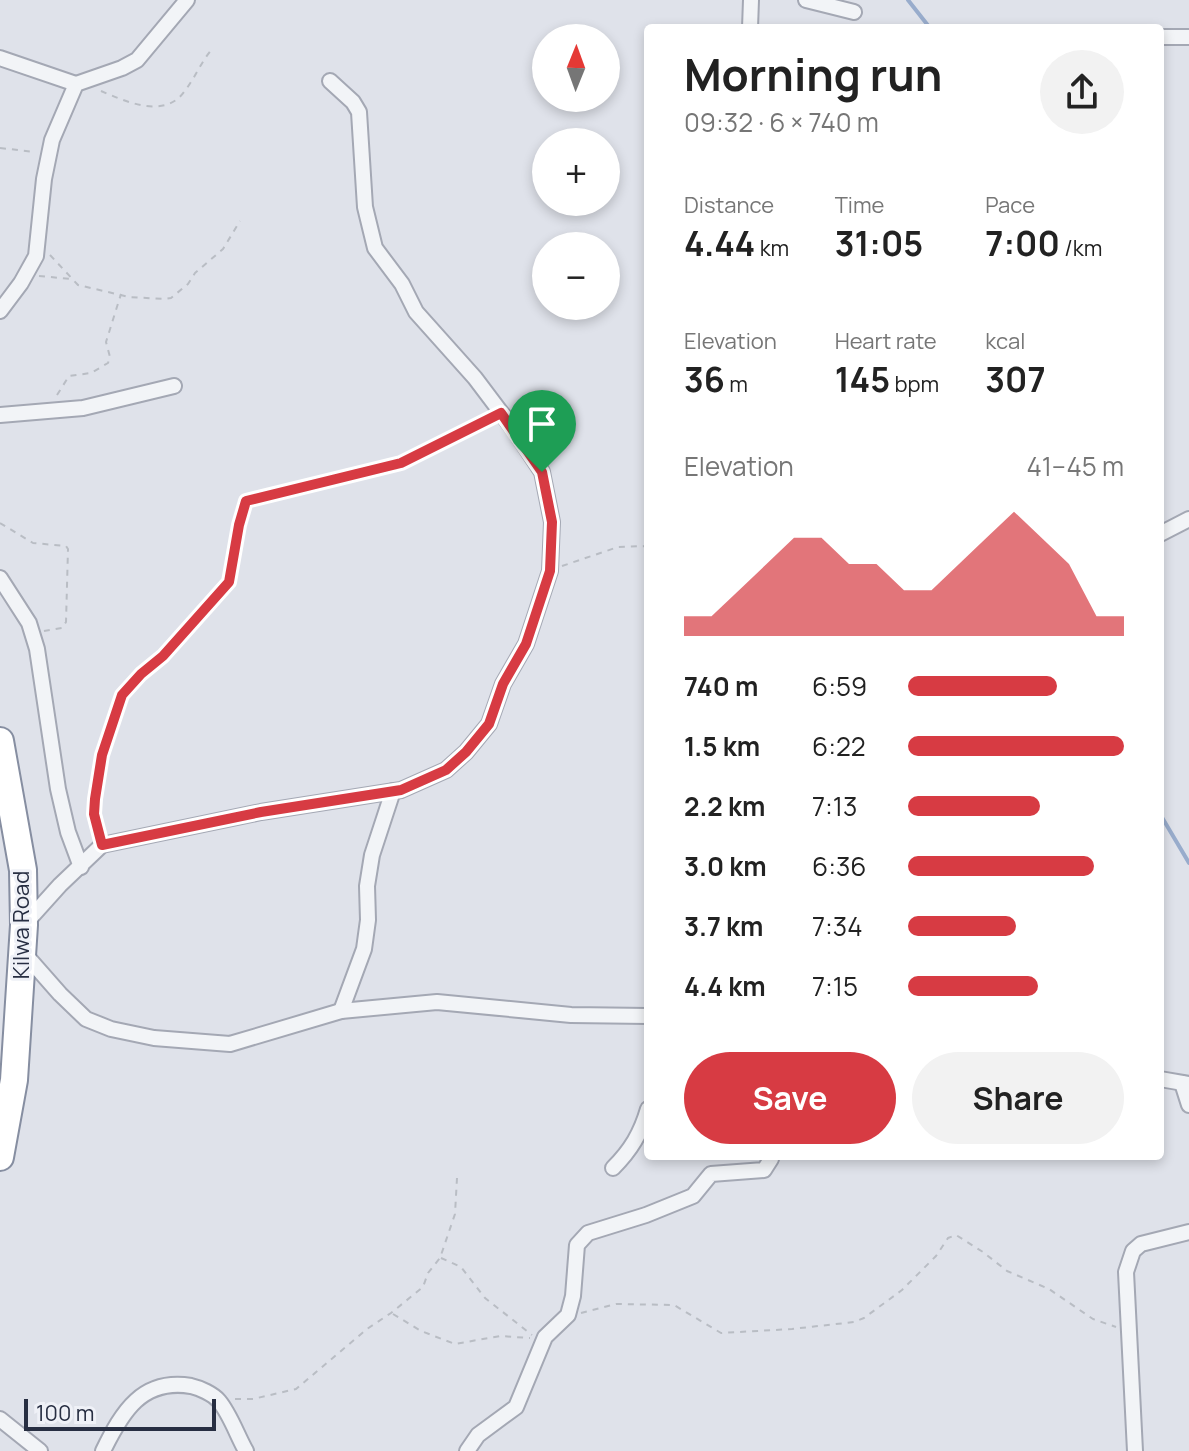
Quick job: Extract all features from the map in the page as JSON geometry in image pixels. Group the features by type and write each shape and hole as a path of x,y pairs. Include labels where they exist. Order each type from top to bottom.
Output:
{"highway":[{"name":"Kilwa Road","path":"0,741 23,870 24,925 14,1080 0,1157"}],"street":[{"path":"0,58 79,82 137,60 187,0"},
{"path":"750,24 751,0"},
{"path":"806,0 854,12"},
{"path":"1164,37 1189,37"},
{"path":"24,925 102,845 261,812 393,791 421,783 446,770 489,724 503,684 526,644 550,571 552,522 542,472 475,378 416,312 402,284 375,248 365,207 359,112 353,102 330,81"},
{"path":"0,311 26,275 38,248 44,179 50,152 79,82"},
{"path":"0,415 83,408 174,386"},
{"path":"1164,532 1189,519"},
{"path":"0,578 29,623 37,649 58,789 68,832 81,867"},
{"path":"341,1011 364,949 372,855 393,791"},
{"path":"23,952 86,1019 111,1029 154,1038 230,1044 341,1011 437,1002 571,1015 644,1016"},
{"path":"1164,1080 1185,1084 1189,1105"},
{"path":"613,1168 629,1152 644,1124"},
{"path":"467,1451 478,1435 516,1407 545,1337 568,1315 573,1296 577,1245 588,1233 693,1196 711,1174 764,1170 770,1160"},
{"path":"1135,1451 1126,1272 1133,1251 1141,1244 1163,1236 1189,1232"},
{"path":"103,1451 121,1416 132,1404 162,1385 199,1388 218,1399 246,1451"},
{"path":"0,1419 40,1451"}],"path":[{"path":"79,82 132,102 162,107 183,94 212,49"},
{"path":"0,148 50,152"},
{"path":"38,248 55,258 78,285 149,299 171,298 223,249 240,221"},
{"path":"26,275 72,279"},
{"path":"49,410 69,376 91,373 108,363 110,357 106,342 121,294"},
{"path":"102,845 94,814 95,799 102,755 122,695 163,656 229,582 246,501 401,463 501,413"},
{"path":"0,523 33,543 66,546 68,549 66,622 62,628 48,628 42,633 37,649"},
{"path":"550,571 618,547 644,546"},
{"path":"218,1399 253,1399 296,1389 423,1287 428,1273 440,1258 455,1214 457,1178"},
{"path":"568,1315 616,1304 674,1305 721,1333 854,1322 902,1290 936,1256 948,1238 956,1235 1007,1271 1049,1289 1093,1319 1129,1330"},
{"path":"391,1313 421,1331 455,1344 500,1336 536,1338 485,1298 461,1267 440,1258"}],"waterway":[{"path":"908,0 927,24"},
{"path":"1164,821 1189,863"}],"route":[{"path":"501,413 542,472 552,522 550,571 526,644 503,684 489,724 446,770 401,790 261,812 102,845 94,814 95,799 102,755 122,695 163,656 229,582 246,501 401,463 501,413"}]}
